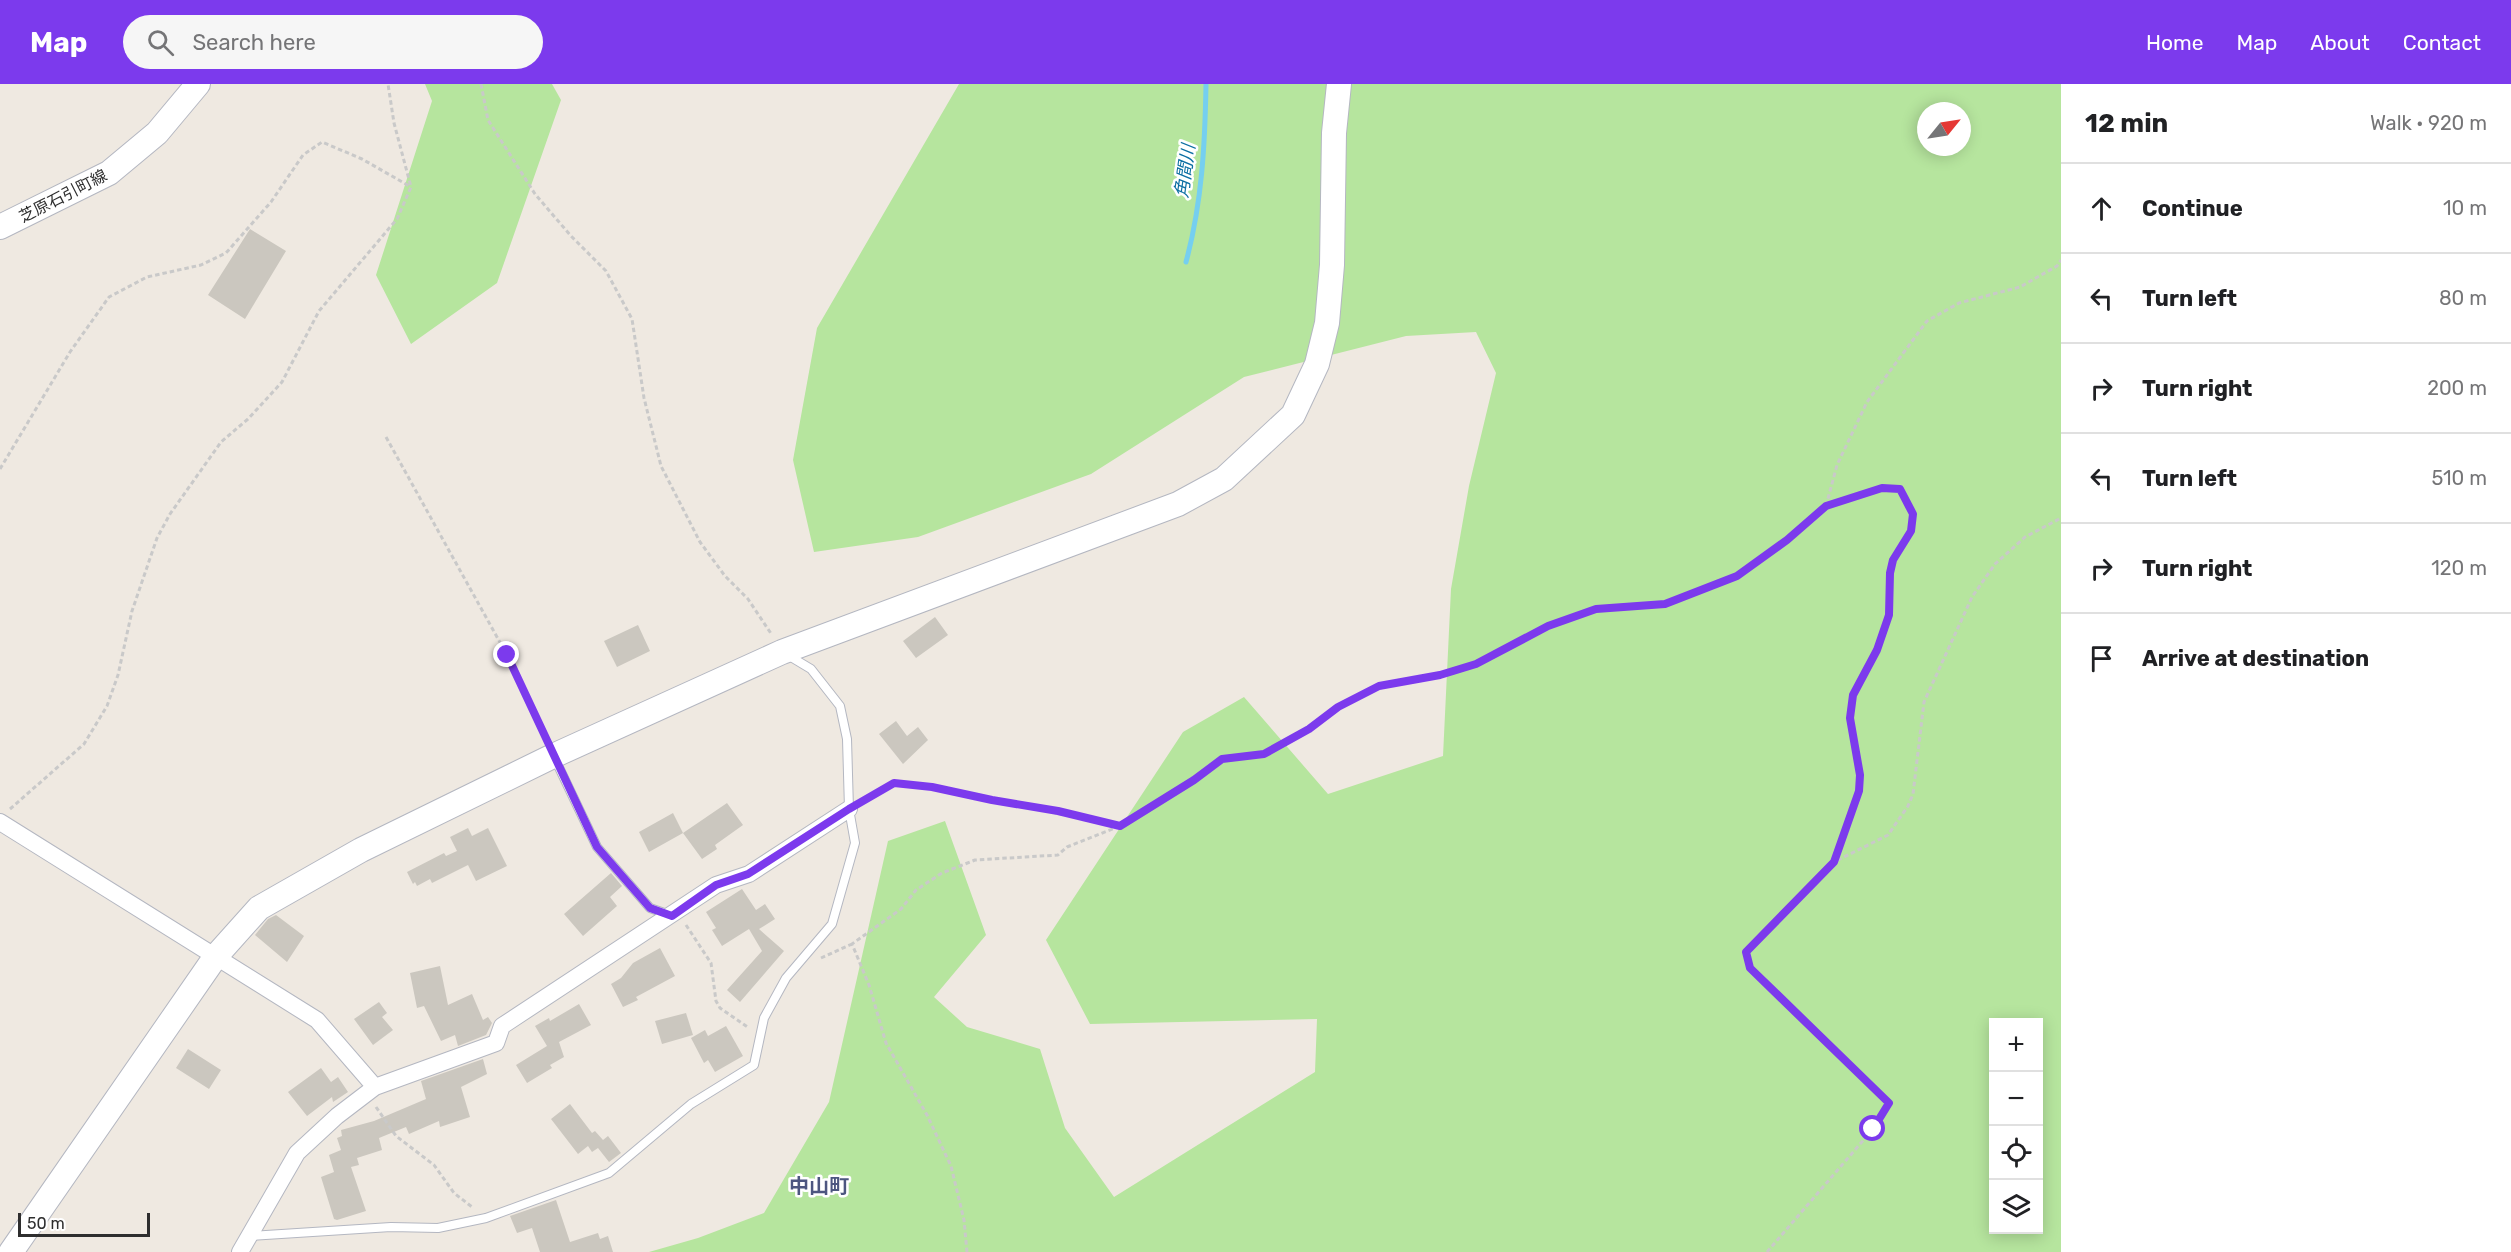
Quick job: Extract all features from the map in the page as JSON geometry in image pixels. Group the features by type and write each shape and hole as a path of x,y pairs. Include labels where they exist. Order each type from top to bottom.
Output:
{"street":[{"name":"芝原石引町線","path":"0,227 109,173 157,134 198,84"},
{"path":"11,1252 216,956 259,908 361,850 554,756 782,652 1178,504 1224,479 1293,416 1317,364 1327,323 1332,265 1334,133 1339,84"},
{"path":"240,1252 297,1153 336,1116 369,1091 496,1043 502,1026 716,885 748,874 849,809"},
{"path":"4,817 317,1020 369,1091"}],"lane":[{"path":"250,1236 391,1227 438,1228 486,1218 609,1173 691,1104 754,1065 765,1018 786,978 832,924 855,843 849,809 847,739 840,706 811,669 782,652"},
{"path":"554,756 597,847 650,908 672,916"}],"path":[{"path":"4,817 84,744 107,706 118,675 132,611 157,538 170,513 221,442 248,419 282,382 319,311 392,225 411,187 394,123 388,84"},
{"path":"481,84 488,120 535,194 571,236 606,271 632,319 644,398 661,466 700,542 725,576 748,598 782,652"},
{"path":"0,469 70,352 109,297 147,277 201,265 226,253 271,202 303,155 322,142 362,159 411,187"},
{"path":"1826,506 1837,465 1867,402 1927,321 1959,303 2020,287 2057,266 2061,260"},
{"path":"386,437 507,655 554,756"},
{"path":"798,964 830,956 852,944 901,909 916,890 942,873 975,860 1058,855 1067,847 1120,826 1194,780 1222,759 1264,754 1309,729 1338,707 1379,686 1440,675 1476,664 1548,626 1596,609 1665,604 1737,576 1787,540 1826,506 1882,488 1900,489 1913,514 1911,531 1893,560 1890,573 1889,615 1877,650 1853,695 1850,718 1860,775 1859,791 1834,862"},
{"path":"1767,1252 1873,1129 1889,1103 1750,968 1746,952 1834,862 1888,835 1908,806 1913,794 1924,702 1972,597 1995,564 2025,537 2061,518"},
{"path":"849,809 894,783 932,787 1058,811 1120,826"},
{"path":"672,916 682,920 711,963 716,1001 720,1008 747,1026 760,1042"},
{"path":"852,944 869,985 886,1043 927,1114 951,1166 964,1220 967,1252"},
{"path":"369,1091 374,1104 396,1136 434,1165 454,1193 486,1218"}],"green space":[{"path":"425,84 552,84 561,100 497,283 411,344 376,275 432,101"},
{"path":"959,84 2061,84 2061,1252 649,1252 698,1238 764,1213 829,1102 888,841 945,821 986,935 934,997 967,1027 1040,1049 1065,1128 1114,1197 1315,1072 1317,1019 1090,1024 1046,940 1183,732 1244,697 1328,794 1443,756 1451,589 1469,486 1496,373 1476,332 1406,336 1244,377 1091,474 918,537 814,552 793,460 817,328"}],"building":[{"path":"250,229 286,251 245,319 208,295"},
{"path":"935,617 948,635 916,658 903,641"},
{"path":"638,625 650,651 617,667 604,641"},
{"path":"896,721 907,736 918,727 928,740 903,764 879,734"},
{"path":"727,803 743,825 715,845 717,849 702,859 683,833"},
{"path":"673,813 683,833 649,852 639,832"},
{"path":"468,828 472,836 488,828 507,866 476,881 468,865 432,883 430,879 417,886 415,882 413,884 407,872 444,853 446,856 457,851 450,837"},
{"path":"611,873 622,886 610,897 617,906 583,936 564,914"},
{"path":"742,889 756,910 765,904 775,919 759,929 784,951 740,1002 727,990 762,951 749,929 722,946 712,930 716,928 706,912"},
{"path":"276,915 304,936 287,962 255,935 268,919"},
{"path":"660,948 675,976 636,997 638,1000 623,1007 611,984 621,978 633,963"},
{"path":"440,966 448,1005 472,994 483,1020 488,1017 492,1023 486,1035 458,1046 455,1035 441,1041 424,1006 417,1008 410,973"},
{"path":"379,1002 387,1013 382,1017 393,1030 373,1045 354,1019"},
{"path":"579,1004 591,1025 559,1042 564,1057 550,1065 552,1068 527,1083 516,1065 547,1046 535,1026 549,1018 550,1021"},
{"path":"686,1013 693,1035 662,1044 655,1021"},
{"path":"726,1026 743,1056 715,1072 708,1060 704,1063 691,1038 705,1030 708,1036"},
{"path":"188,1049 221,1070 209,1089 176,1068"},
{"path":"483,1059 487,1074 461,1087 470,1117 440,1127 439,1121 409,1134 406,1127 379,1138 382,1150 357,1158 359,1165 351,1167 366,1211 334,1219 321,1177 334,1172 329,1155 341,1150 337,1138 342,1136 341,1130 374,1121 426,1099 421,1081"},
{"path":"321,1068 331,1082 338,1077 348,1092 333,1102 332,1097 307,1116 288,1092"},
{"path":"570,1104 592,1133 595,1131 603,1140 608,1136 621,1153 609,1162 598,1148 592,1152 588,1146 578,1154 551,1119"},
{"path":"556,1200 570,1242 598,1233 600,1239 608,1236 613,1252 540,1252 532,1228 517,1233 510,1216"}],"waterway":[{"name":"角間川","path":"1186,262 1196,218 1202,173 1206,84"}],"district":[{"name":"中山町","path":"819,1186"}],"route":[{"path":"507,655 597,847 650,908 672,916 716,885 748,874 894,783 932,787 1058,811 1120,826 1194,780 1222,759 1264,754 1309,729 1338,707 1379,686 1440,675 1476,664 1548,626 1596,609 1665,604 1737,576 1787,540 1826,506 1854,499 1882,488 1900,489 1913,514 1911,531 1893,560 1890,573 1889,615 1877,650 1853,695 1850,718 1860,775 1859,791 1834,862 1810,890 1768,927 1746,952 1750,968 1889,1103 1873,1129"}]}
